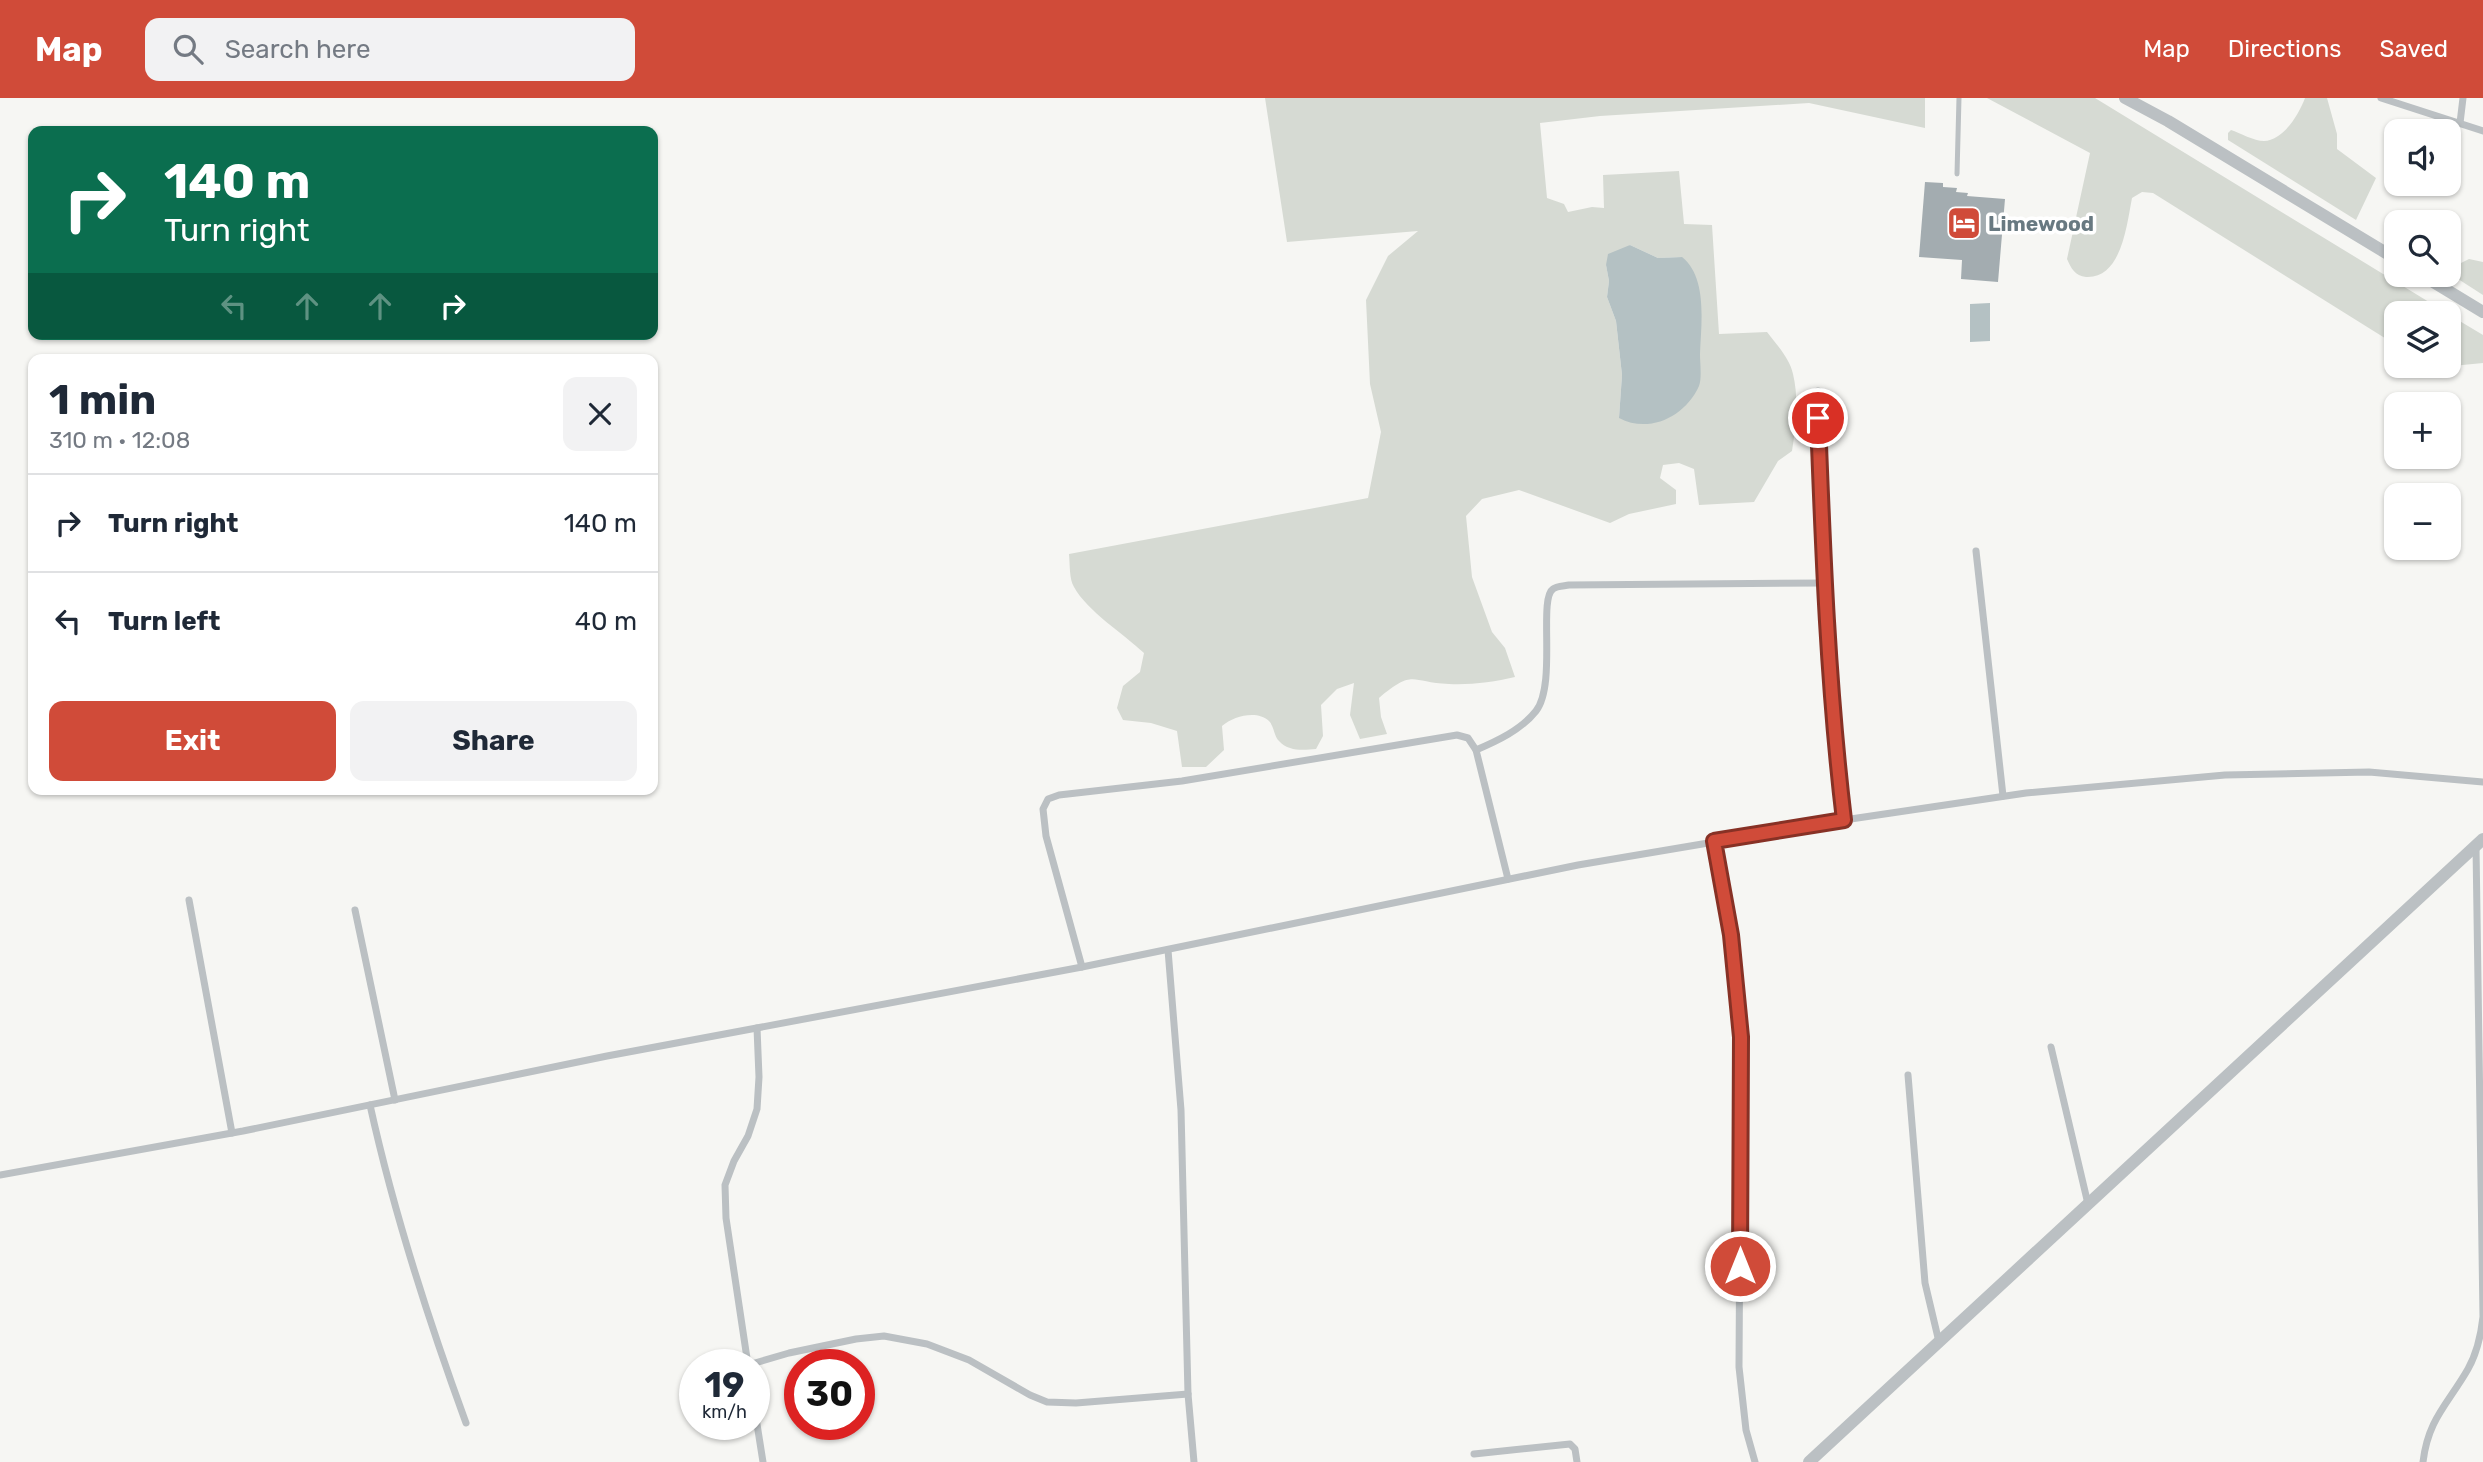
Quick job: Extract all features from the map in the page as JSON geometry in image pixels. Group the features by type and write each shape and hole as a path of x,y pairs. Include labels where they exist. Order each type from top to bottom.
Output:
{"street":[{"path":"2125,98 2384,252"},
{"path":"2381,98 2447,119"},
{"path":"2460,119 2463,98"},
{"path":"2461,123 2483,131"},
{"path":"2442,287 2483,312"},
{"path":"1818,391 1824,583 1834,741 1844,820"},
{"path":"1976,551 2003,796"},
{"path":"1476,750 1521,726 1537,710 1545,686 1548,658 1546,606 1548,595 1553,588 1569,584 1824,583"},
{"path":"1082,967 1046,836 1043,809 1048,799 1080,792 1182,780 1457,735 1468,738 1476,750 1507,879"},
{"path":"0,1175 232,1133 595,1058 1082,967 1507,879 1844,820 2003,796 2114,784 2293,772 2369,772 2483,782"},
{"path":"1714,841 1731,935 1740,1025 1739,1367 1746,1430 1755,1462"},
{"path":"1809,1462 2479,843"},
{"path":"2423,1462 2432,1425 2475,1353 2483,1317 2479,843"},
{"path":"190,900 232,1133"},
{"path":"355,910 395,1100"},
{"path":"1168,950 1181,1110 1188,1394 1194,1462"},
{"path":"746,1349 726,1219 725,1185 748,1136 757,1109 757,1028"},
{"path":"2051,1048 2088,1204"},
{"path":"1908,1075 1925,1283 1939,1342"},
{"path":"370,1105 387,1181 408,1254 466,1423"},
{"path":"770,1359 856,1339 884,1336 927,1344 969,1360 1046,1402 1076,1404 1188,1394"},
{"path":"760,1440 763,1462"},
{"path":"1474,1454 1570,1444 1577,1462"}],"lane":[{"path":"1957,174 1959,98"}],"shaded area":[{"path":"1265,98 1925,98 1925,128 1809,103 1600,116 1540,123 1547,198 1564,204 1568,212 1592,207 1604,208 1603,175 1679,171 1684,224 1712,225 1719,334 1767,332 1789,363 1795,383 1796,403 1792,451 1778,461 1754,502 1699,505 1694,469 1679,463 1663,465 1660,478 1676,490 1676,504 1629,514 1610,523 1519,490 1482,499 1466,516 1472,577 1492,632 1505,648 1515,677 1466,684 1407,680 1379,698 1381,717 1387,734 1360,739 1350,715 1354,683 1337,689 1321,705 1323,736 1316,749 1297,750 1283,745 1277,739 1269,721 1252,715 1233,719 1222,726 1224,750 1206,767 1182,767 1177,731 1151,723 1123,720 1117,708 1123,686 1140,672 1144,653 1080,596 1071,580 1069,554 1368,498 1381,432 1370,384 1366,300 1388,256 1418,231 1287,242","holes":["1630,245 1658,258 1682,257 1619,418 1622,375 1616,321 1607,297 1609,281 1606,265"]},
{"path":"1987,98 2095,98 2384,275 2384,287 2404,287 2427,301 2384,301 2384,337 2153,193 2142,192 2132,198 2121,248 2108,269 2098,275 2079,275 2067,259 2090,153"},
{"path":"2305,98 2327,98 2337,134 2337,149 2376,178 2356,220 2228,140 2231,130 2260,141 2271,140 2284,131 2295,118"},
{"path":"1630,245 1658,258 1682,257 1696,277 1701,302 1699,386 1685,406 1665,420 1654,423 1642,424 1619,418 1622,375 1616,321 1607,297 1609,281 1606,265 1608,254"},
{"path":"2469,259 2483,262 2483,295 2461,281 2461,263"},
{"path":"1990,303 1990,341 1970,342 1970,304"},
{"path":"2461,322 2483,335 2483,363 2461,365"}],"building":[{"path":"1925,182 1943,183 1943,187 1957,188 1956,192 1968,193 1967,196 2005,199 1998,282 1961,279 1962,260 1919,257"}],"place":[{"name":"Limewood","path":"1964,223"}],"route":[{"path":"1740,1266 1741,1037 1731,935 1714,841 1844,820 1834,741 1824,583 1818,418"}]}
